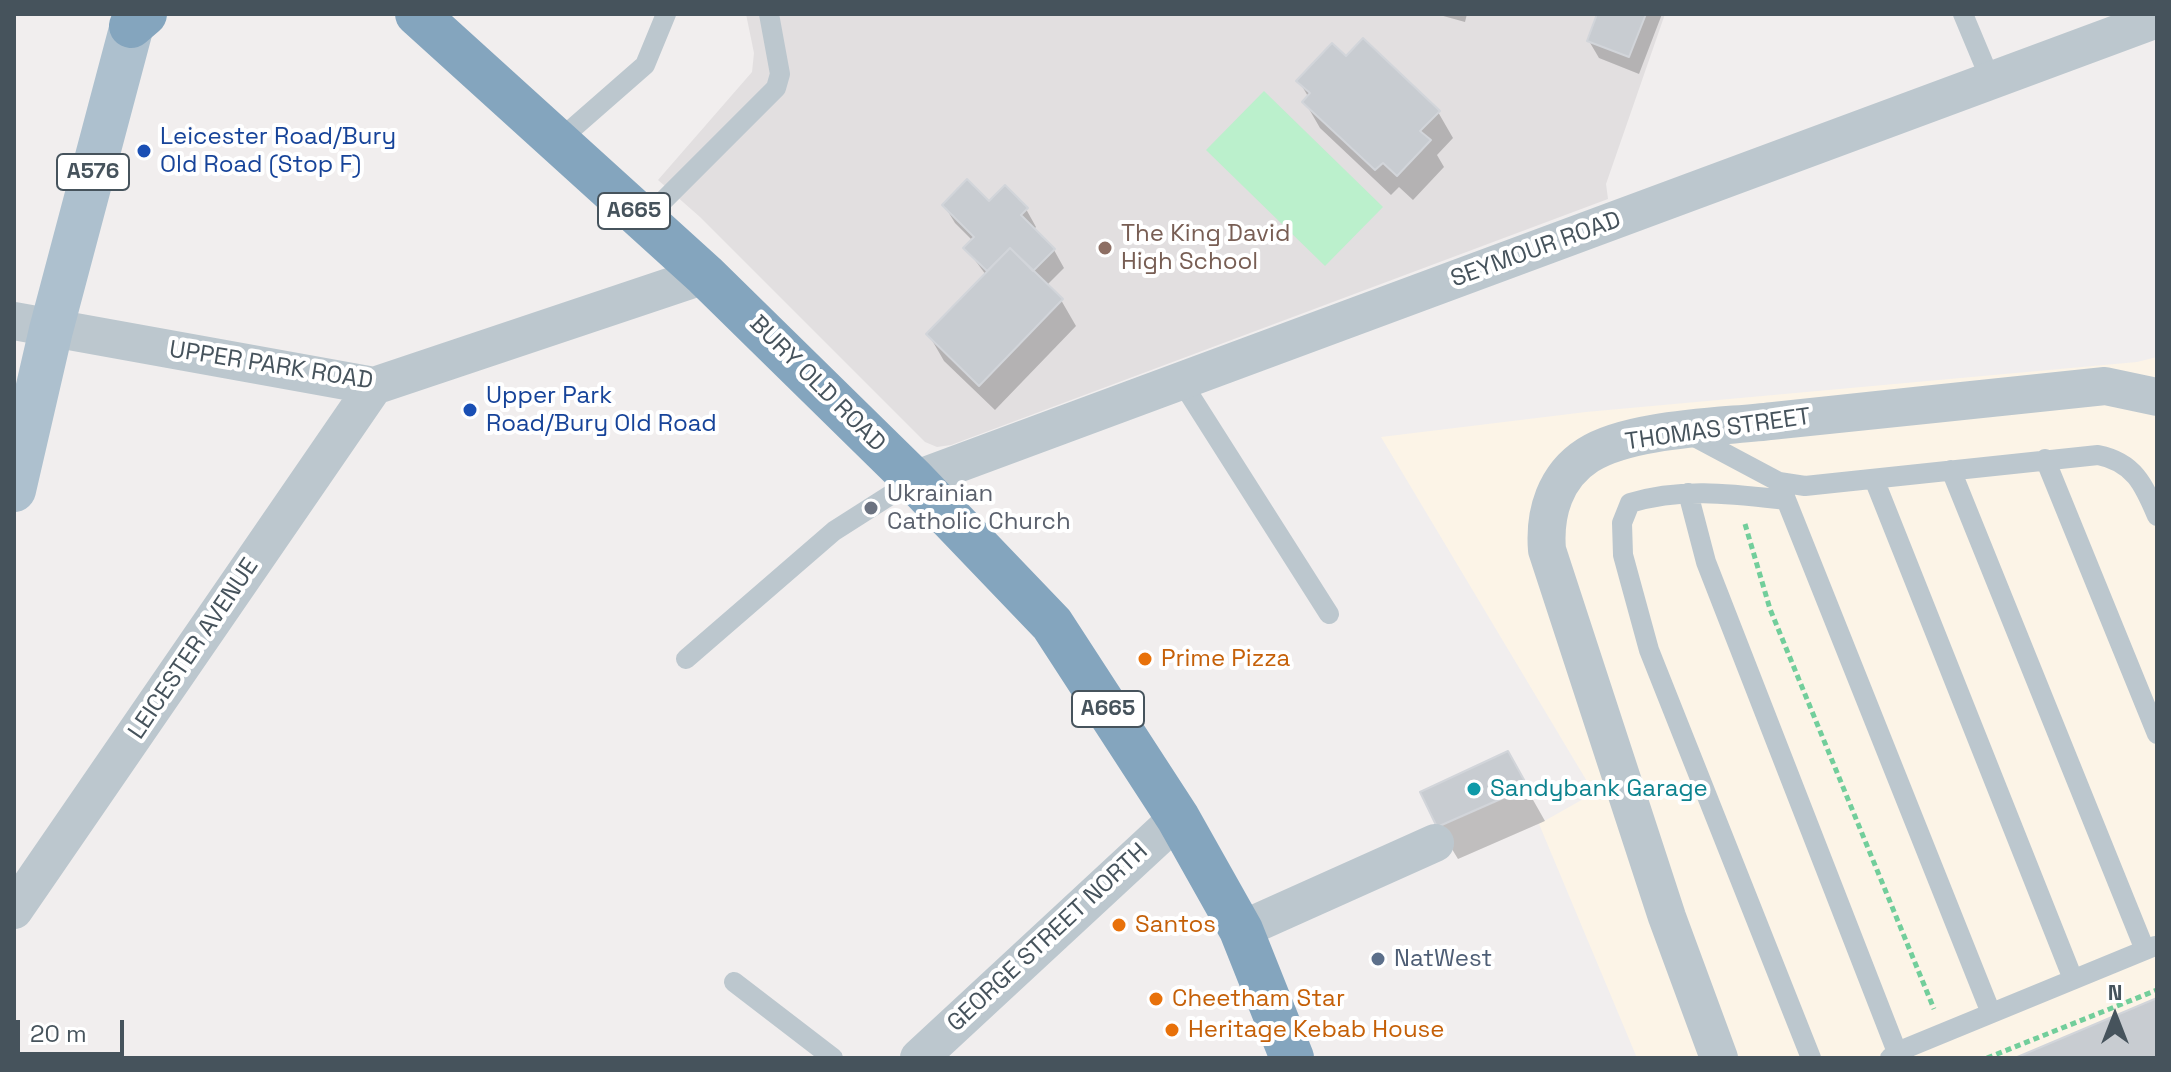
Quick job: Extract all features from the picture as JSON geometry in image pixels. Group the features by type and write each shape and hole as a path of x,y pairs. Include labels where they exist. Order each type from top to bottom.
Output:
{"highway":[{"name":"BURY OLD ROAD","path":"417,14 705,275 914,480 1052,624 1178,818 1241,930 1292,1058"}],"main road":[{"name":"A576","path":"14,490 32,325 135,17"}],"street":[{"name":"SEYMOUR ROAD","path":"914,480 2157,19"},
{"name":"UPPER PARK ROAD","path":"32,325 374,386 705,275"},
{"name":"LEICESTER AVENUE","path":"14,910 374,386"},
{"name":"THOMAS STREET","path":"1719,1058 1667,917 1547,550 1547,516 1560,484 1586,456 1620,441 1682,431 2105,386 2157,397"},
{"name":"GEORGE STREET NORTH","path":"919,1058 1178,818"},
{"path":"1241,930 1435,843"}],"lane":[{"path":"557,142 645,65 666,14"},
{"path":"644,220 776,88 780,74 769,14"},
{"path":"1963,14 1991,81"},
{"path":"1181,381 1329,614"},
{"path":"1682,431 1783,491 1991,1013"},
{"path":"1811,1058 1649,650 1623,555 1622,523 1630,503 1688,493 1783,491 1805,486 2098,455 2114,458 2139,477 2157,516"},
{"path":"2045,459 2157,734"},
{"path":"1688,493 1706,562 1894,1055 2151,948 1951,470"},
{"path":"1874,479 2073,979"},
{"path":"686,659 834,531 914,480"},
{"path":"734,982 833,1058"}],"path":[{"path":"1743,517 1770,609 1944,1032"},
{"path":"1987,1058 2157,990"}],"shaded area":[{"name":"The King David High School","path":"746,14 1665,14 1606,184 1608,199 951,445 937,447 925,442 700,217 658,180 752,72 754,53"},
{"path":"2157,357 2157,1058 1637,1058 1539,824 1594,793 1381,437 1586,412 2137,362"}],"green space":[{"path":"1264,91 1383,207 1325,266 1206,150"}],"building":[{"path":"1597,14 1646,14 1629,57 1587,41"},
{"path":"1363,38 1440,111 1420,131 1431,140 1397,176 1383,163 1375,170 1302,102 1310,93 1296,81 1332,43 1346,56"},
{"path":"967,179 989,201 1005,185 1028,208 1021,215 1055,249 1033,271 1010,248 987,271 963,248 974,237 942,205"},
{"path":"1010,248 1063,299 979,386 926,334"},
{"name":"Sandybank Garage","path":"1508,751 1528,787 1437,827 1420,792"},
{"path":"2157,998 2157,1058 2015,1058"}],"place":[{"name":"Leicester Road/Bury Old Road (Stop F)","path":"144,151"},
{"name":"The King David High School","path":"1105,248"},
{"name":"Upper Park Road/Bury Old Road","path":"470,410"},
{"name":"Ukrainian Catholic Church","path":"871,508"},
{"name":"Prime Pizza","path":"1145,659"},
{"name":"Sandybank Garage","path":"1474,789"},
{"name":"Santos","path":"1119,925"},
{"name":"NatWest","path":"1378,959"},
{"name":"Cheetham Star","path":"1156,999"},
{"name":"Heritage Kebab House","path":"1172,1030"}]}
